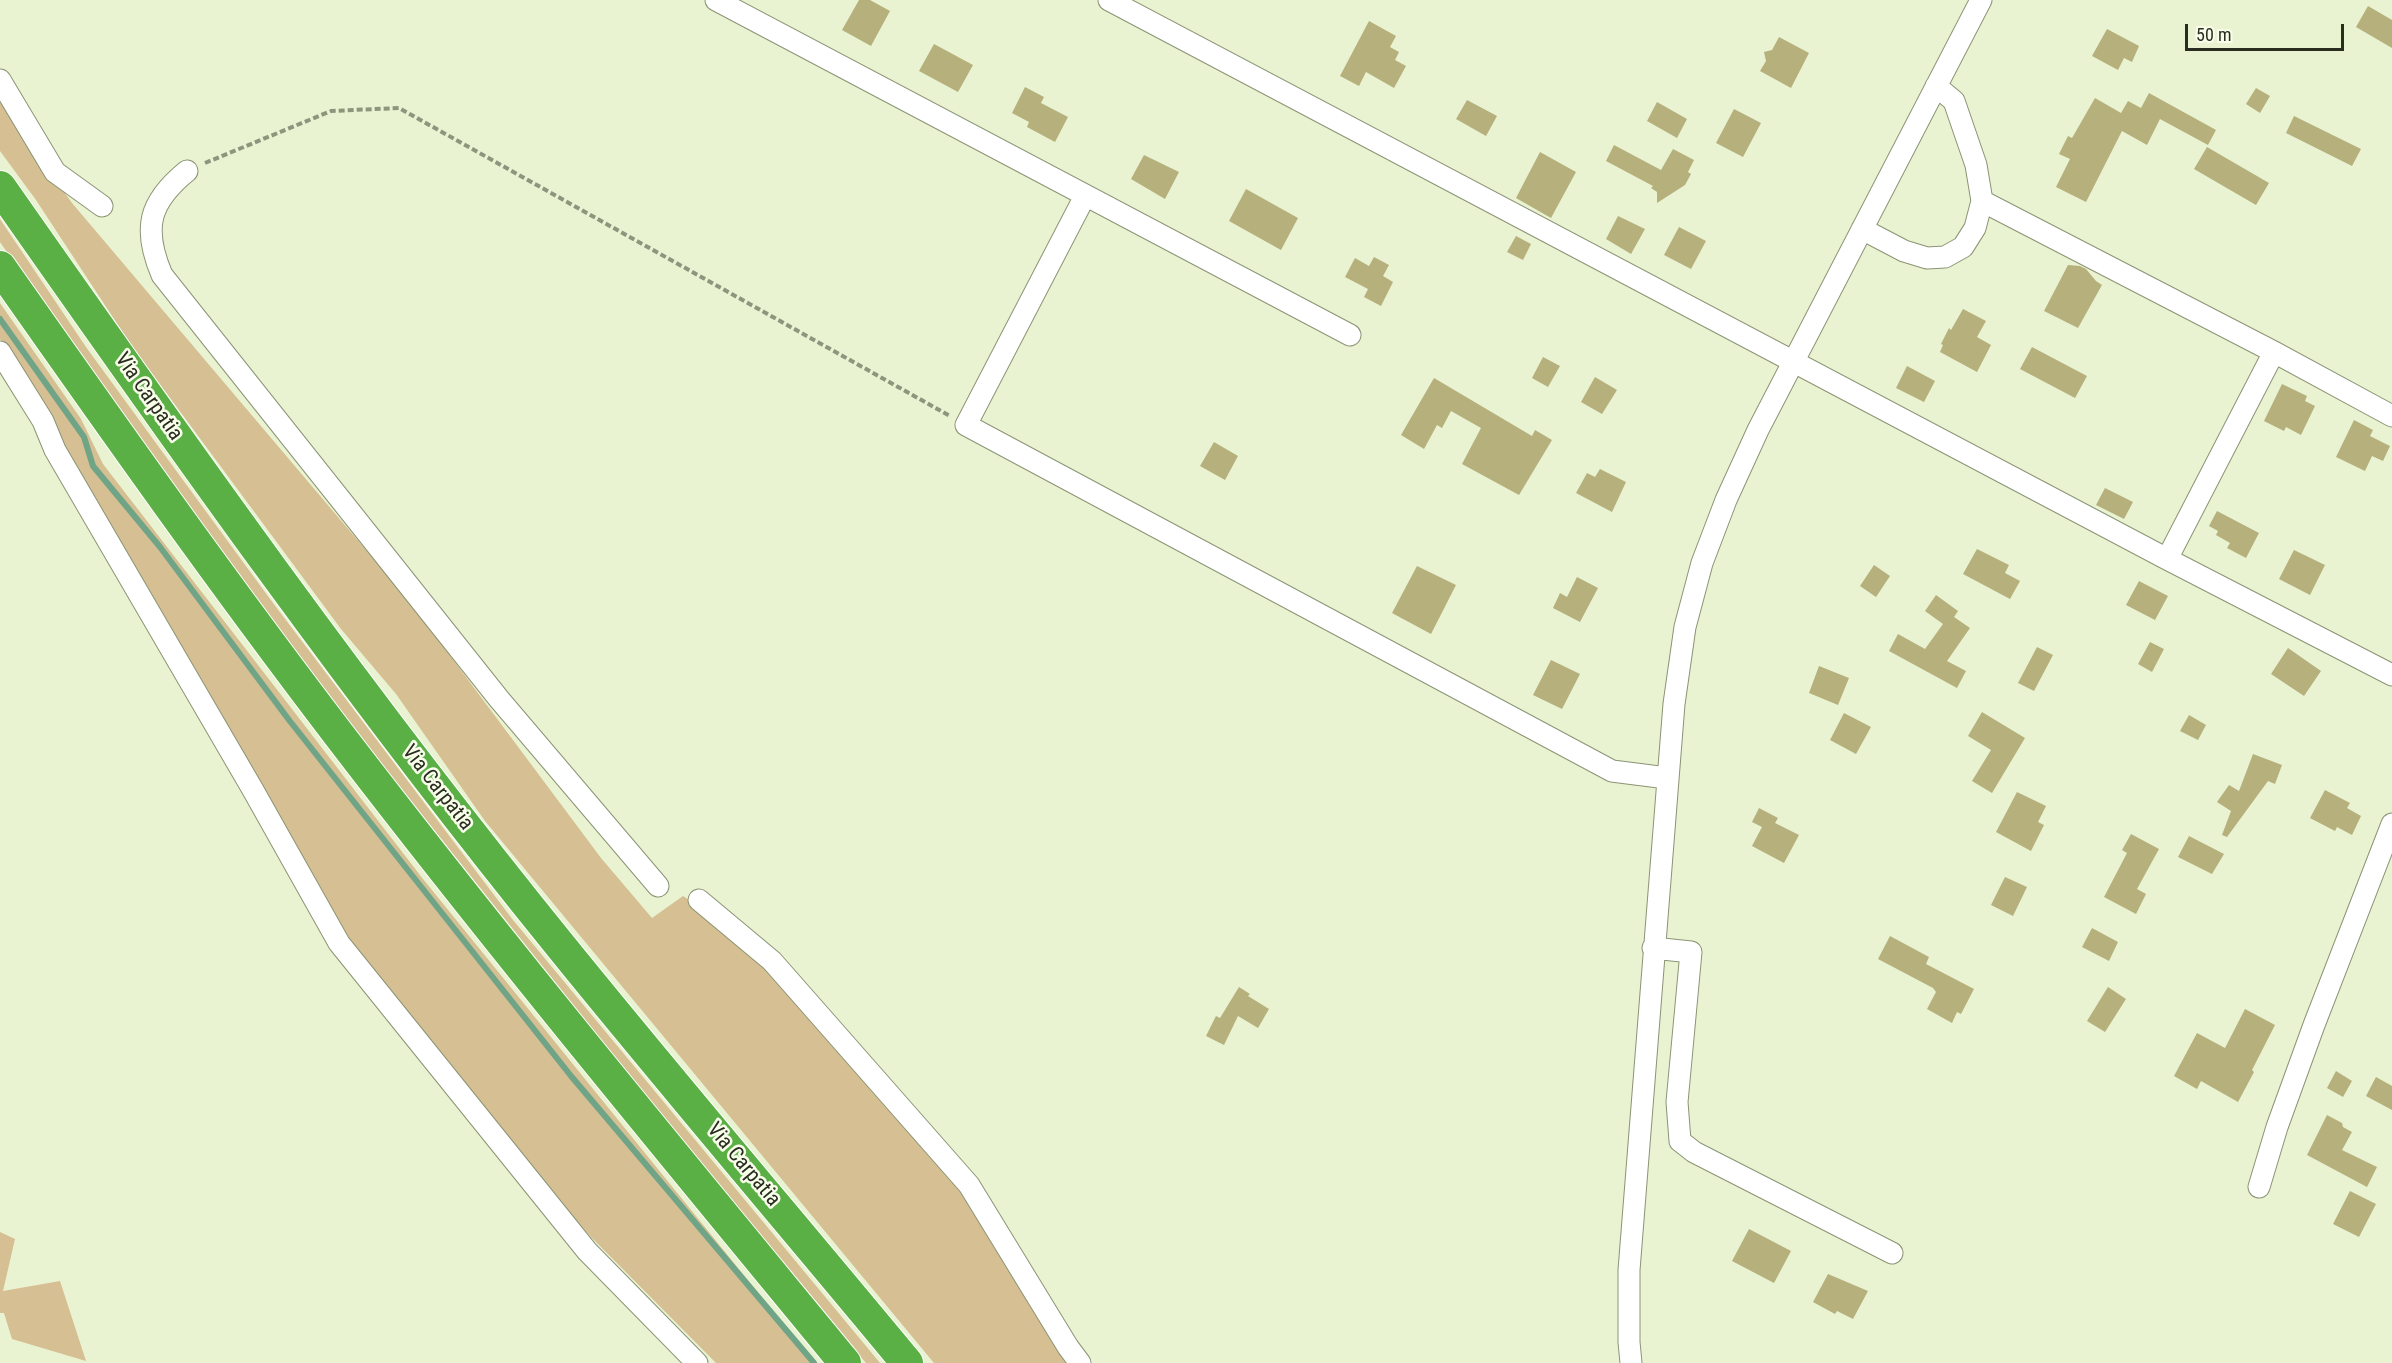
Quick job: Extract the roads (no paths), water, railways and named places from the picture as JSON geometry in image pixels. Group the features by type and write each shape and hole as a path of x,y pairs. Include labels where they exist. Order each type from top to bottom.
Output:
{"highway":[{"name":"Via Carpatia","path":"0,187 173,434 371,703 557,942 907,1363"},
{"path":"0,267 146,474 338,734 543,996 844,1363"}],"street":[{"path":"716,0 1350,335"},
{"path":"1109,0 2167,559 2392,675"},
{"path":"1631,1363 1629,1270 1667,778 1674,704 1685,627 1702,563 1726,500 1793,361 1981,0"},
{"path":"0,80 54,172 102,206"},
{"path":"1862,229 1904,251 1927,258 1945,257 1963,247 1975,228 1982,201 1976,165 1954,101 1936,86"},
{"path":"188,171 168,186 150,224 155,260 162,275 499,699 658,886"},
{"path":"1086,196 966,425 1612,771 1667,778"},
{"path":"1982,201 2274,352 2392,416"},
{"path":"0,352 43,421 55,450 254,790 339,943 587,1251 697,1363"},
{"path":"2167,559 2274,352"},
{"path":"2259,1187 2277,1127 2314,1025 2392,824"},
{"path":"699,900 772,961 969,1185 1080,1363"},
{"path":"1653,948 1691,952 1677,1102 1680,1141 1694,1152 1892,1253"}],"waterway":[{"path":"0,319 84,437 93,466 160,547 289,720 571,1076 814,1363"}]}
